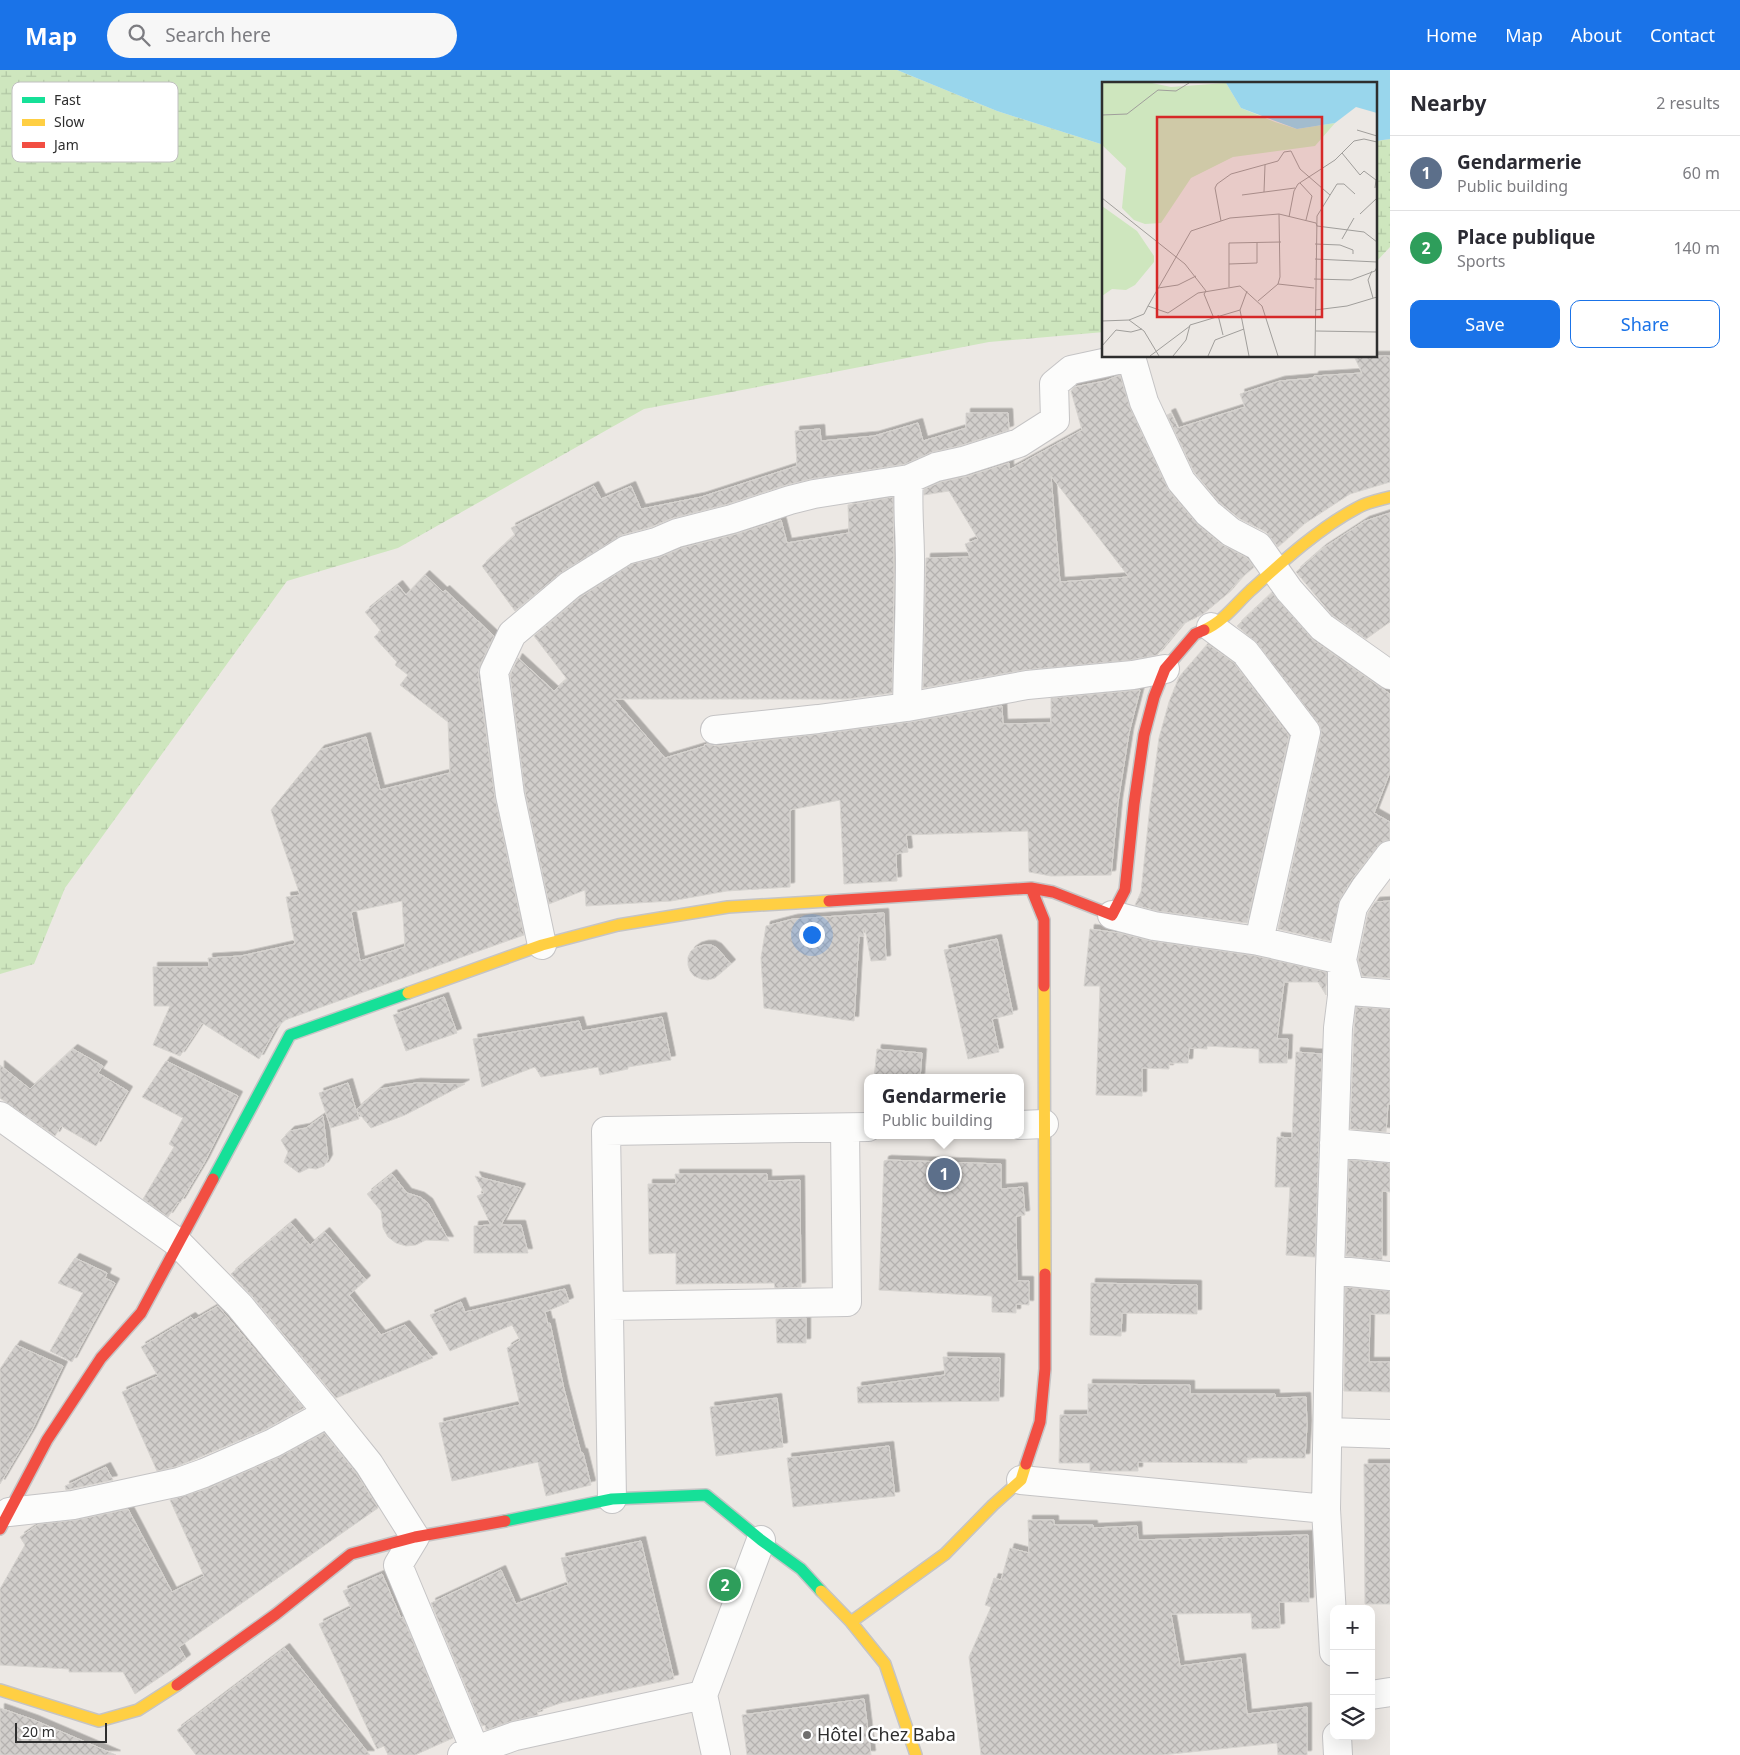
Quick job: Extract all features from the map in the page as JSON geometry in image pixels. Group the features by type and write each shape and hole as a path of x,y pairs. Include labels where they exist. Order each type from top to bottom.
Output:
{"street":[{"path":"542,945 510,795 494,672 512,634 570,585 626,550 790,500 814,494 909,479 936,467 963,461 1019,443 1055,420 1054,384 1072,370 1126,358"},
{"path":"1130,358 1144,402 1181,481 1208,513 1231,532 1258,546 1289,590 1322,627 1390,675"},
{"path":"907,707 910,562 909,479"},
{"path":"1112,915 1125,890 1134,804 1144,735 1154,698 1165,669 1195,634 1211,627 1237,606 1249,592 1313,537 1358,507 1390,497"},
{"path":"1211,627 1245,652 1306,732 1259,941"},
{"path":"716,730 907,707 1027,685 1133,675 1165,669"},
{"path":"1334,1650 1326,1509 1330,1270 1342,960 1353,907 1390,855"},
{"path":"851,1622 945,1554 993,1505 1021,1480 1040,1422 1045,1369 1032,1125 1044,920 1031,888"},
{"path":"4,1520 47,1440 101,1358 141,1313 290,1035 542,945 618,924 728,907 1031,888 1053,892 1112,915 1154,926 1259,941 1342,960"},
{"path":"1342,960 1350,991 1390,994"},
{"path":"0,1116 178,1243 239,1305 328,1413 369,1464 415,1537"},
{"path":"609,1306 847,1302 856,1127 606,1131 612,1499"},
{"path":"1334,1143 1390,1148"},
{"path":"1330,1270 1390,1276"},
{"path":"4,1520 179,1482 204,1474 273,1443 328,1413"},
{"path":"1328,1432 1390,1434"},
{"path":"1021,1480 1326,1509"},
{"path":"0,1690 99,1720 138,1710 276,1614 352,1554 415,1537 529,1517 612,1499 706,1495 761,1540 801,1569 851,1622 885,1664 916,1755"},
{"path":"415,1537 398,1565 468,1752 517,1745 704,1695"},
{"path":"716,1755 704,1695 761,1540"},
{"path":"1375,1694 1390,1692"},
{"path":"1337,1740 1338,1755"}],"green space":[{"path":"0,70 897,70 997,111 1102,144 1102,332 989,342 644,409 398,548 287,581 65,888 34,964 0,974"},
{"path":"1390,139 1390,247 1378,260 1378,141"}],"water":[{"path":"897,70 1390,70 1390,139 1378,141 1378,82 1102,82 1102,144 997,111"}],"building":[{"path":"1390,356 1390,482 1350,494 1304,524 1278,547 1266,532 1240,519 1219,502 1194,472 1167,415 1171,413 1178,428 1245,407 1240,394 1280,381 1314,378 1314,376 1362,373 1355,358"},
{"path":"1120,375 1130,408 1169,491 1198,525 1221,544 1247,558 1254,567 1226,595 1203,614 1183,624 1157,655 1131,660 1024,670 923,688 926,558 970,557 965,544 978,539 949,491 924,495 924,489 941,482 1009,463 1009,470 1082,430 1071,391 1074,387 1105,381","holes":["1051,476 1129,577 1060,582"]},
{"path":"966,413 1008,413 1009,430 959,446 932,452 905,464 811,479 786,485 622,535 562,572 515,611 482,566 515,535 511,528 594,486 601,499 631,486 641,509 701,497 797,466 795,431 820,429 821,441 874,436 918,423 923,441 966,428"},
{"path":"893,497 892,693 847,699 614,699 665,758 708,744 717,746 820,734 910,722 1002,706 1003,724 1051,723 1051,698 1140,690 1129,733 1118,802 1111,875 1051,876 1029,872 1028,831 906,835 908,852 896,854 897,881 844,884 840,800 790,810 790,887 727,891 671,901 586,906 585,890 549,904 525,792 510,675 518,658 554,691 567,679 534,636 579,598 632,564 781,520 787,543 849,533 848,505"},
{"path":"1390,513 1390,622 1366,639 1332,615 1296,572 1322,549 1365,521"},
{"path":"425,575 443,592 445,590 494,636 480,665 478,674 495,798 524,935 285,1020 276,1028 259,1059 202,1023 180,1056 153,1045 170,1006 154,1006 153,967 209,967 208,958 241,956 295,944 286,897 300,895 271,810 320,750 366,737 380,790 450,773 448,722 400,685 408,675 395,665 397,662 374,637 381,631 365,612 398,585 406,595","holes":["402,901 405,947 360,961 351,912"]},
{"path":"1272,593 1313,640 1390,694 1390,772 1374,813 1390,822 1390,840 1384,841 1378,846 1352,879 1340,899 1330,941 1278,929 1321,729 1257,643 1237,626"},
{"path":"1209,645 1234,663 1289,736 1247,923 1157,911 1135,905 1141,892 1159,738 1169,702 1179,677 1205,647"},
{"path":"1390,901 1390,978 1362,976 1358,960 1368,913 1375,902"},
{"path":"884,913 886,960 871,961 865,929 863,929 864,936 859,936 854,1021 764,1008 761,958 766,926 793,919"},
{"path":"1090,929 1119,933 1152,941 1256,956 1326,972 1326,995 1318,982 1284,982 1277,1039 1288,1039 1287,1063 1259,1063 1259,1049 1207,1046 1207,1049 1189,1048 1188,1063 1169,1063 1169,1069 1142,1068 1142,1096 1096,1095 1100,986 1084,986"},
{"path":"997,939 1013,1014 992,1019 999,1052 968,1059 944,950"},
{"path":"704,945 711,945 717,948 731,964 715,978 708,980 694,976 688,965 688,957 691,951"},
{"path":"444,997 457,1033 406,1051 393,1015"},
{"path":"1356,1007 1390,1009 1390,1104 1388,1104 1386,1132 1350,1129"},
{"path":"662,1017 671,1060 628,1067 628,1069 600,1075 598,1067 541,1077 535,1067 482,1087 473,1039 579,1021 582,1031"},
{"path":"73,1049 103,1066 98,1073 128,1091 96,1146 61,1126 55,1136 0,1098 0,1065 30,1089"},
{"path":"877,1049 922,1053 920,1074 874,1074"},
{"path":"1296,1052 1322,1054 1315,1257 1286,1255 1290,1187 1275,1187 1277,1137 1292,1138"},
{"path":"166,1061 238,1096 204,1163 180,1203 178,1202 168,1217 143,1199 174,1147 169,1144 183,1118 142,1097"},
{"path":"348,1083 356,1110 380,1089 416,1083 465,1084 405,1115 371,1128 357,1111 359,1119 331,1128 319,1093"},
{"path":"323,1116 328,1159 324,1166 316,1169 309,1168 299,1173 284,1162 288,1152 281,1140 290,1131 306,1128"},
{"path":"1349,1160 1390,1163 1390,1192 1382,1191 1382,1260 1346,1256"},
{"path":"884,1161 1001,1164 1001,1189 1023,1187 1025,1215 1016,1216 1017,1281 1029,1281 1029,1305 1016,1304 1016,1313 992,1312 992,1296 879,1290"},
{"path":"392,1174 407,1193 420,1197 428,1203 449,1241 426,1240 416,1245 406,1246 396,1243 388,1237 383,1228 381,1211 367,1194"},
{"path":"675,1174 767,1174 767,1181 800,1180 801,1287 775,1288 774,1283 676,1284 676,1253 649,1254 648,1184 676,1184"},
{"path":"475,1176 521,1188 501,1225 521,1225 528,1253 474,1253 474,1226 491,1225 477,1196 484,1193"},
{"path":"291,1223 310,1245 325,1232 366,1280 349,1295 381,1335 405,1325 433,1358 336,1398 251,1295 231,1274"},
{"path":"75,1258 107,1273 105,1278 115,1283 72,1362 50,1351 83,1293 58,1283"},
{"path":"1091,1283 1197,1285 1197,1314 1122,1313 1121,1336 1090,1335"},
{"path":"1345,1287 1390,1291 1390,1314 1370,1314 1369,1362 1390,1362 1390,1392 1344,1391"},
{"path":"565,1289 569,1302 545,1312 548,1324 550,1323 564,1389 591,1485 546,1496 538,1462 452,1481 439,1423 520,1405 507,1348 520,1340 512,1325 450,1351 430,1315 461,1302 465,1312"},
{"path":"218,1306 304,1408 266,1429 175,1467 157,1471 122,1392 158,1376 141,1347 191,1317 194,1320"},
{"path":"806,1318 806,1343 777,1343 776,1319"},
{"path":"16,1345 63,1366 31,1432 0,1484 0,1369"},
{"path":"943,1357 1000,1358 999,1401 858,1403 857,1387 945,1375"},
{"path":"1088,1384 1190,1385 1190,1394 1275,1394 1275,1398 1306,1397 1305,1458 1247,1458 1247,1463 1138,1462 1138,1471 1090,1471 1090,1463 1059,1463 1060,1415 1088,1415"},
{"path":"777,1398 783,1447 716,1456 710,1407"},
{"path":"324,1433 356,1473 378,1508 179,1647 186,1659 175,1667 135,1694 123,1672 69,1672 69,1669 0,1665 0,1589 25,1545 20,1537 39,1524 76,1520 128,1509 172,1592 204,1576 170,1500 209,1488 279,1457"},
{"path":"889,1446 895,1496 793,1507 787,1458"},
{"path":"1364,1464 1390,1464 1390,1604 1365,1604"},
{"path":"106,1467 113,1480 66,1490 65,1486"},
{"path":"1028,1520 1054,1520 1054,1525 1093,1525 1093,1528 1137,1526 1138,1540 1308,1535 1309,1602 1279,1602 1280,1628 1252,1629 1251,1613 1171,1614 1180,1666 1241,1658 1247,1714 1307,1707 1307,1755 1278,1755 1277,1743 1162,1755 981,1755 969,1657 991,1607 985,1605 994,1578 1001,1580 1010,1548 1029,1553"},
{"path":"641,1541 674,1679 561,1703 537,1711 538,1715 486,1730 485,1725 482,1726 431,1603 501,1570 516,1604 568,1585 561,1558"},
{"path":"382,1574 401,1618 403,1617 453,1738 415,1755 388,1755 384,1746 377,1749 319,1624 351,1608 343,1591"},
{"path":"285,1648 370,1755 196,1755 177,1730"},
{"name":"Hôtel Chez Baba","path":"864,1699 871,1755 747,1755 742,1715"},
{"path":"0,1708 34,1720 116,1755 0,1755"}],"traffic: fast":[{"path":"213,1179 290,1035 408,993"},
{"path":"505,1521 612,1499 706,1495 761,1540 801,1569 821,1591"}],"traffic: slow":[{"path":"1204,630 1223,618 1250,591 1301,546 1329,525 1361,506 1390,497"},
{"path":"408,993 542,945 618,925 728,907 829,901"},
{"path":"1044,986 1045,1274"},
{"path":"851,1622 945,1554 993,1505 1021,1480 1026,1464"},
{"path":"821,1591 851,1622 885,1664 916,1755"},
{"path":"0,1690 99,1721 138,1710 177,1685"}],"traffic: jam":[{"path":"1031,888 1053,892 1112,915 1125,890 1134,804 1144,735 1154,697 1165,669 1195,634 1204,630"},
{"path":"829,901 1031,888 1044,920 1044,986"},
{"path":"0,1529 47,1440 101,1358 141,1313 213,1179"},
{"path":"1026,1464 1040,1422 1045,1369 1045,1274"},
{"path":"177,1685 276,1614 351,1554 415,1537 505,1521"}],"place":[{"name":"Gendarmerie","path":"944,1174"},
{"name":"Place publique","path":"725,1585"},
{"name":"Hôtel Chez Baba","path":"807,1735"}]}
